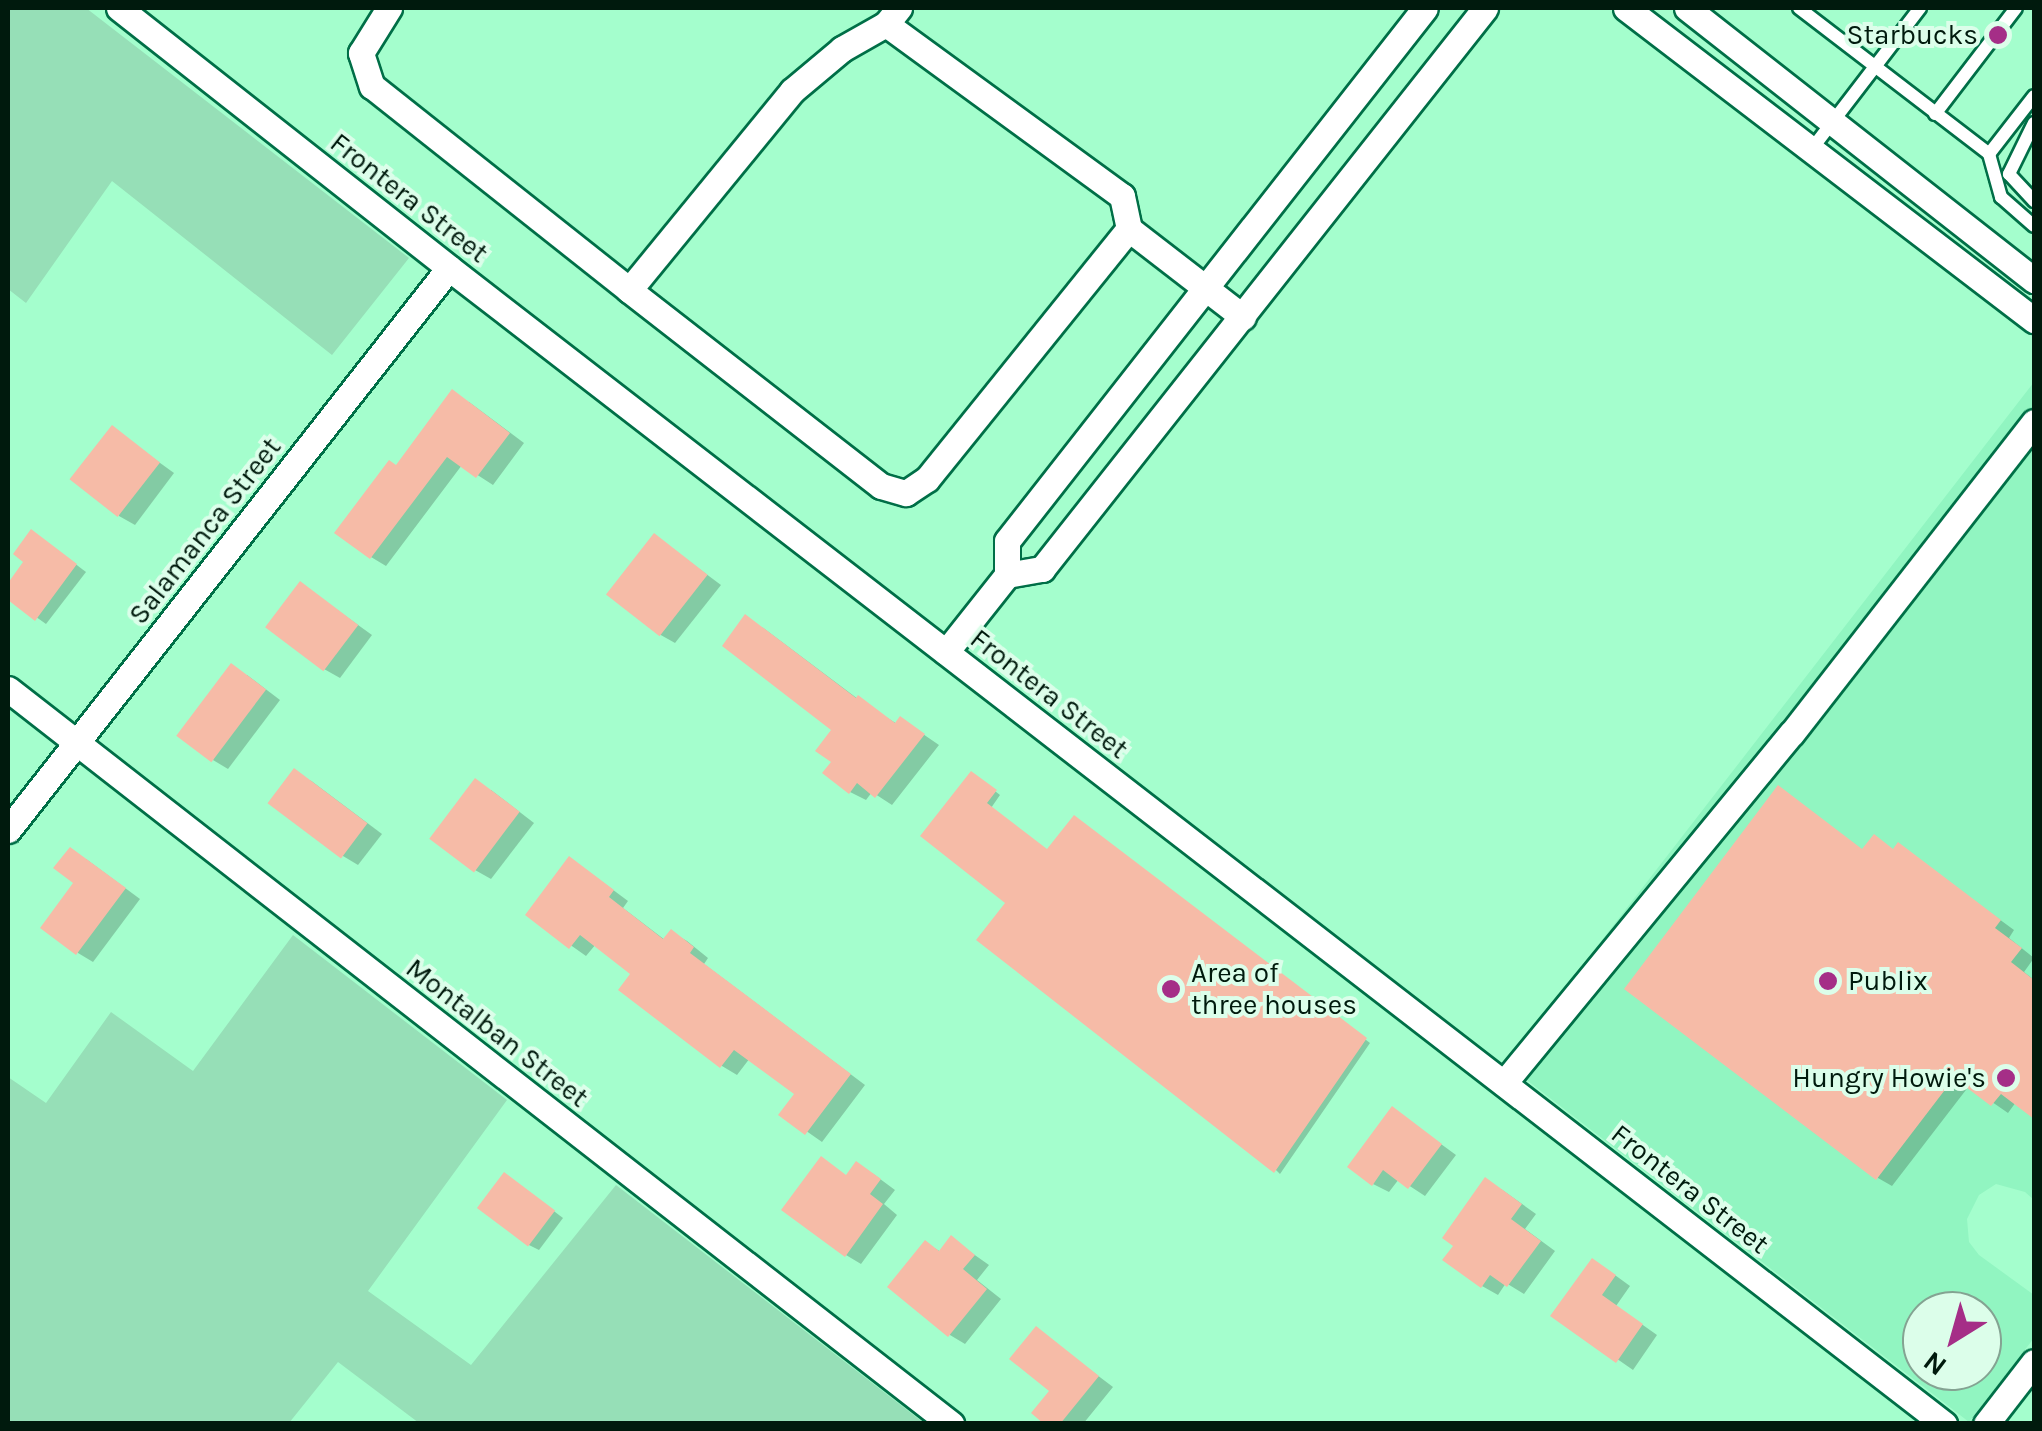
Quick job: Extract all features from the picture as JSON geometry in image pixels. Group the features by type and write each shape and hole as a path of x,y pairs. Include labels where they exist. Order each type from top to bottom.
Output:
{"street":[{"name":"Frontera Street","path":"120,8 449,268 1944,1424"},
{"path":"389,8 360,53 372,86 881,486 906,494 926,479 1130,229"},
{"path":"946,652 1007,576 1007,541 1425,8"},
{"path":"1007,576 1042,569 1485,8"},
{"path":"1626,8 2034,320"},
{"path":"1686,8 2034,280"},
{"path":"629,290 792,91 842,49 892,16 1122,196 1130,229 1243,317"},
{"name":"Salamanca Street","path":"8,830 449,268"},
{"path":"1504,1084 1792,733 2034,422"},
{"name":"Montalban Street","path":"8,690 951,1424"},
{"path":"1986,1424 2034,1362"}],"lane":[{"path":"1799,8 1989,154 2001,197 2034,226"},
{"path":"1811,150 1920,8"},
{"path":"1935,114 2016,8"},
{"path":"1989,154 2034,96"},
{"path":"2034,122 2010,174 2034,201"},
{"path":"2027,137 2034,152"}],"shaded area":[{"path":"8,8 86,8 409,258 332,355 112,181 26,303 8,289"},
{"path":"2034,382 2034,1200 2025,1192 1996,1184 1979,1195 1967,1219 1969,1242 1979,1255 2034,1295 2034,1338 2002,1379 2002,1291 1902,1291 1902,1370 1506,1064"},
{"path":"293,935 507,1100 368,1291 471,1365 616,1185 924,1423 419,1423 338,1362 289,1423 8,1423 8,1077 46,1103 111,1012 193,1071"},
{"path":"1929,1391 1993,1391 1969,1422"}],"building":[{"path":"452,389 510,433 476,478 447,457 370,559 334,533 389,460 396,465"},
{"path":"112,425 160,463 118,517 70,479"},
{"path":"31,529 77,564 35,621 8,600 8,583 23,562 13,554"},
{"path":"654,533 708,575 660,636 606,594"},
{"path":"300,581 358,625 323,671 265,627"},
{"path":"745,614 856,698 858,695 895,723 900,716 925,734 875,798 857,783 849,794 822,773 831,762 815,751 831,730 722,646"},
{"path":"231,663 266,689 211,762 176,736"},
{"path":"294,768 367,823 341,859 268,803"},
{"name":"Area of three houses","path":"971,771 997,790 987,803 1047,849 1074,815 1367,1038 1274,1173 976,940 1005,903 920,836"},
{"path":"475,778 520,812 474,872 429,839"},
{"name":"Publix","path":"1778,785 1862,849 1874,834 1893,849 1898,842 2001,920 1995,928 2022,948 2011,962 2034,980 2034,1119 2001,1094 1991,1106 1954,1078 1876,1180 1624,989"},
{"path":"70,847 126,888 76,955 40,928 73,883 53,868"},
{"path":"569,856 614,890 609,897 663,939 671,929 694,947 690,953 851,1074 805,1135 778,1115 794,1094 734,1050 720,1068 618,990 630,974 580,935 569,949 525,915"},
{"path":"1392,1106 1442,1144 1408,1189 1383,1170 1372,1186 1347,1167"},
{"path":"821,1156 846,1175 856,1161 881,1179 870,1194 883,1204 845,1257 781,1210"},
{"path":"504,1172 555,1211 528,1246 477,1208"},
{"path":"1485,1177 1522,1204 1511,1219 1541,1241 1507,1287 1490,1275 1481,1288 1442,1260 1453,1246 1442,1238"},
{"path":"951,1235 975,1255 963,1269 987,1289 948,1337 887,1287 925,1240 939,1251"},
{"path":"1592,1258 1616,1275 1602,1295 1643,1324 1616,1363 1550,1316"},
{"path":"1036,1326 1099,1376 1060,1424 1044,1424 1031,1413 1049,1391 1009,1359"}],"place":[{"name":"Starbucks","path":"1998,35"},
{"name":"Publix","path":"1828,981"},
{"name":"Area of three houses","path":"1171,989"},
{"name":"Hungry Howie's","path":"2006,1078"}]}
